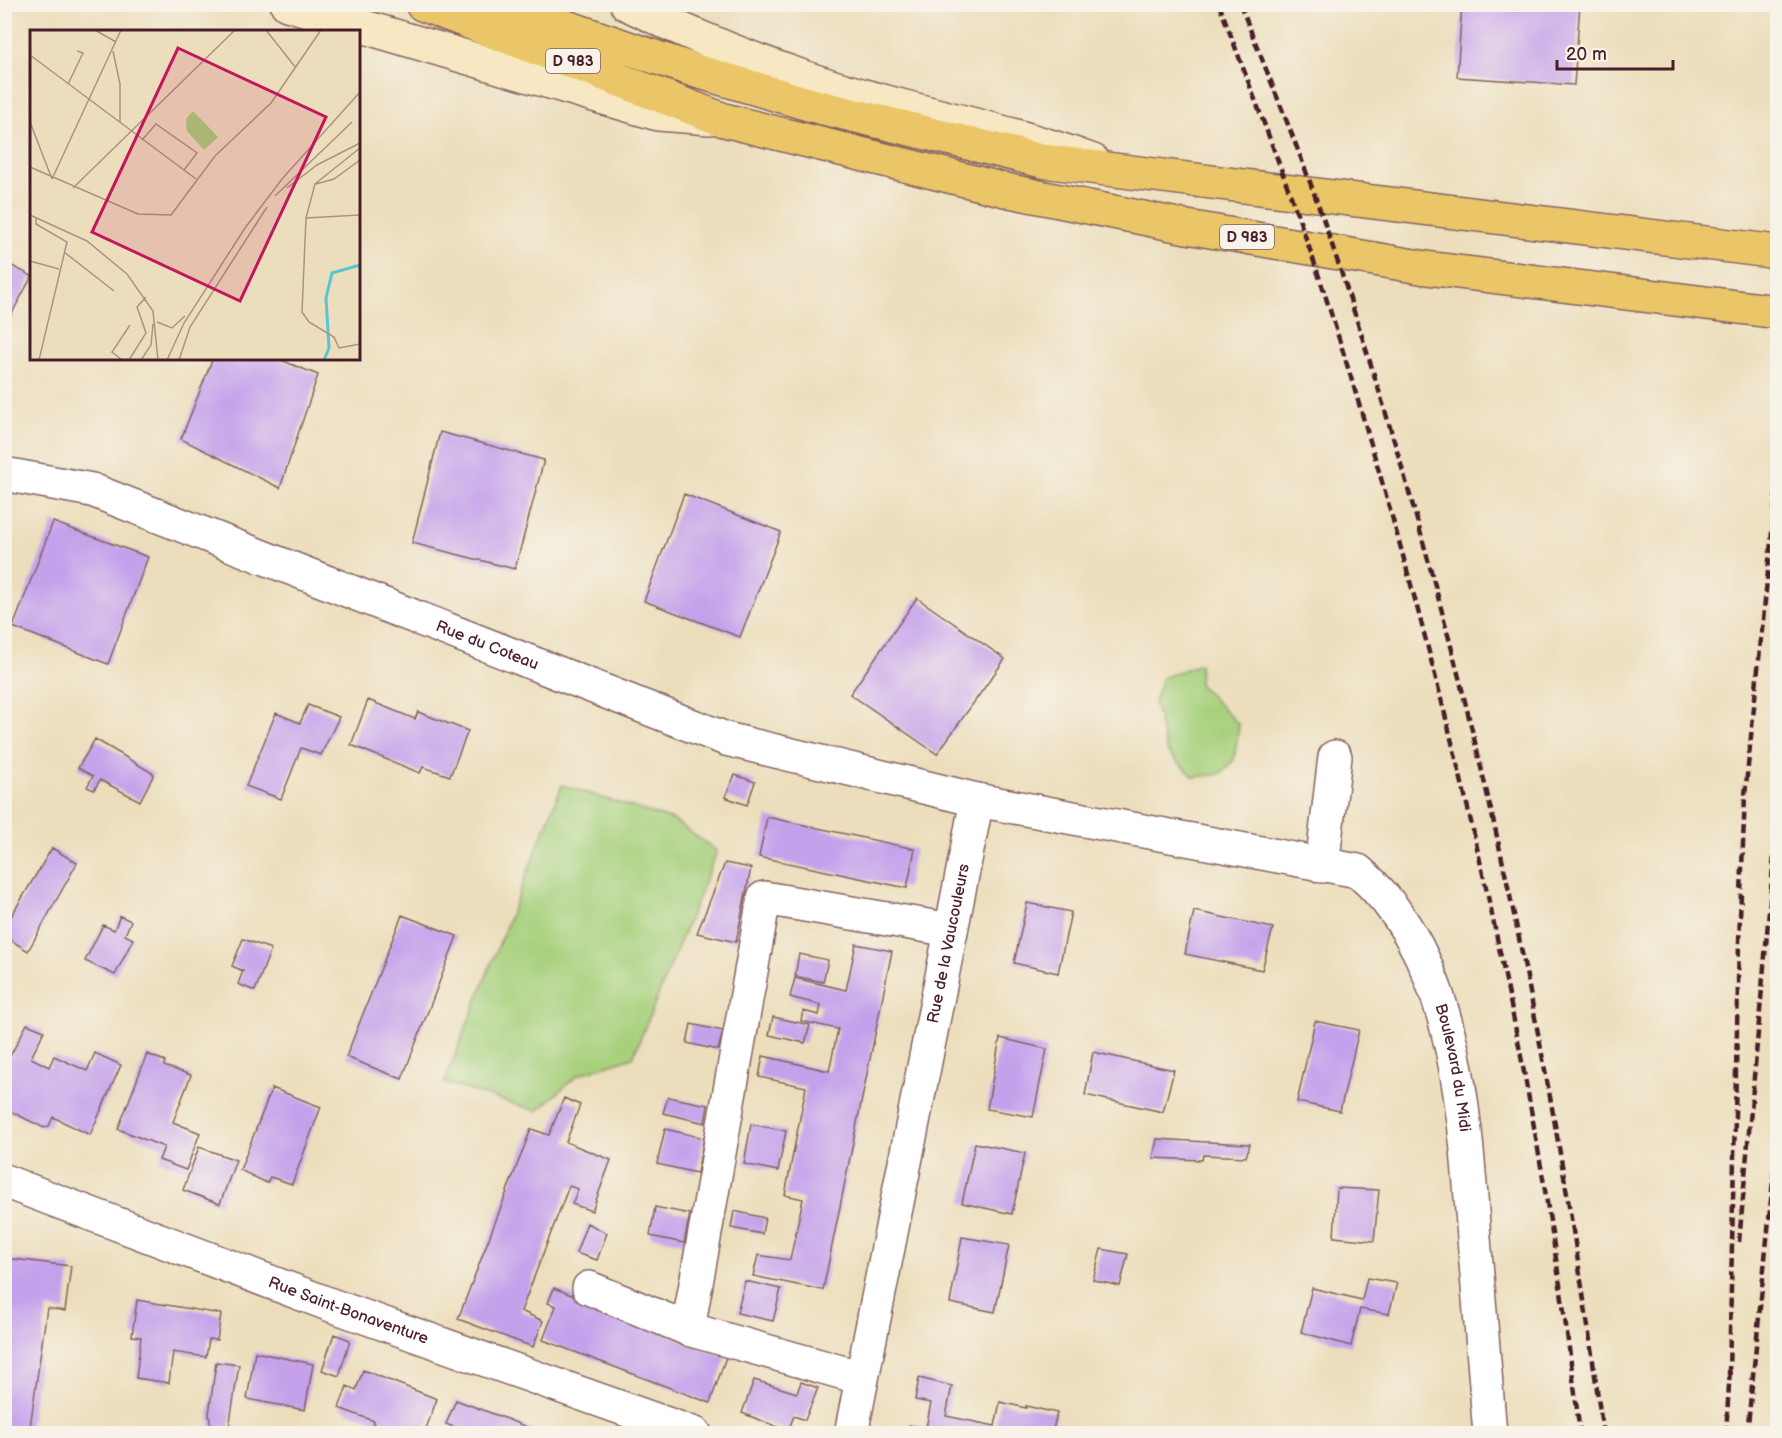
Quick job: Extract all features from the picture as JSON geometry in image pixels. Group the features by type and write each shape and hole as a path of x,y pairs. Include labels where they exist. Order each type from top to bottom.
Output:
{"main road":[{"path":"286,4 658,114 724,120"},
{"name":"D 983","path":"422,4 724,120 1005,190 1187,227 1426,268 1778,312"},
{"name":"D 983","path":"499,4 696,71 815,106 1042,161 1778,252"},
{"path":"627,4 681,30 810,79 1045,143 1117,171"}],"street":[{"name":"Rue du Coteau","path":"4,474 92,490 726,739 977,800"},
{"path":"977,800 1322,866 1335,757"},
{"name":"Rue de la Vaucouleurs","path":"851,1434 977,800"},
{"name":"Boulevard du Midi","path":"1322,866 1358,871 1370,880 1417,947 1443,1009 1455,1064 1466,1135 1490,1434"},
{"path":"688,1329 764,898 951,930"},
{"name":"Rue Saint-Bonaventure","path":"4,1181 342,1309 695,1434"},
{"path":"590,1288 688,1329 862,1378"}],"green space":[{"path":"1200,664 1199,684 1239,725 1234,760 1220,774 1194,777 1167,752 1154,702 1162,678"},
{"path":"562,785 673,820 717,851 633,1057 578,1075 537,1111 444,1083"}],"building":[{"path":"1462,4 1580,4 1574,85 1457,77"},
{"path":"4,262 30,275 30,280 4,328"},
{"path":"212,360 281,360 318,375 280,488 181,439"},
{"path":"440,432 544,460 515,569 412,543"},
{"path":"684,494 781,532 740,637 644,601"},
{"path":"53,522 148,557 108,664 13,627"},
{"path":"917,598 1005,659 937,754 850,694"},
{"path":"368,700 415,719 418,712 468,731 450,776 423,767 420,773 351,745"},
{"path":"308,705 339,717 321,755 301,748 281,799 246,786 276,713 300,723"},
{"path":"95,739 154,774 140,801 100,780 94,790 87,787 93,776 78,768"},
{"path":"735,775 755,782 747,805 725,797"},
{"path":"767,817 915,849 907,888 759,857"},
{"path":"52,848 77,863 28,951 4,936 4,928"},
{"path":"725,863 751,868 736,942 697,933"},
{"path":"1027,903 1071,912 1058,973 1014,963"},
{"path":"1194,911 1273,928 1262,970 1185,954"},
{"path":"402,915 457,936 402,1079 346,1057"},
{"path":"120,916 131,921 125,935 133,939 115,975 85,961 103,925 114,930"},
{"path":"243,939 271,949 255,991 238,984 243,971 232,966"},
{"path":"856,944 892,951 823,1290 753,1276 758,1255 790,1260 803,1199 785,1195 806,1087 759,1077 763,1056 829,1071 838,1029 801,1021 803,1011 819,1015 821,1005 790,997 795,978 846,990"},
{"path":"799,954 828,960 823,982 795,976"},
{"path":"773,1017 810,1025 805,1043 769,1035"},
{"path":"1315,1021 1359,1030 1340,1111 1297,1102"},
{"path":"27,1024 44,1031 31,1058 49,1067 54,1056 87,1071 95,1053 121,1065 90,1135 53,1117 49,1126 44,1128 4,1108 4,1068"},
{"path":"691,1024 723,1031 718,1050 687,1043"},
{"path":"1000,1038 1047,1049 1033,1117 987,1109"},
{"path":"1093,1052 1174,1070 1163,1112 1085,1095"},
{"path":"147,1054 165,1061 164,1066 191,1075 173,1122 200,1133 186,1170 159,1160 164,1147 118,1129"},
{"path":"272,1088 321,1107 292,1184 270,1177 267,1183 240,1170"},
{"path":"668,1097 708,1105 705,1123 663,1113"},
{"path":"564,1098 580,1105 566,1142 611,1160 592,1211 572,1204 578,1189 569,1186 521,1311 543,1321 533,1347 458,1319 531,1129 549,1135"},
{"path":"751,1124 786,1131 778,1171 744,1164"},
{"path":"665,1129 704,1138 697,1173 657,1164"},
{"path":"1157,1139 1250,1144 1246,1157 1203,1155 1202,1160 1153,1158"},
{"path":"975,1143 1025,1153 1012,1214 962,1203"},
{"path":"199,1147 236,1160 220,1204 183,1190"},
{"path":"1337,1188 1379,1190 1374,1241 1334,1237"},
{"path":"655,1207 690,1214 684,1243 650,1236"},
{"path":"734,1211 765,1218 762,1234 731,1228"},
{"path":"587,1223 607,1233 597,1260 576,1253"},
{"path":"962,1237 1009,1245 995,1312 950,1303"},
{"path":"1101,1249 1128,1254 1120,1286 1093,1280"},
{"path":"4,1258 71,1266 65,1311 47,1308 29,1434 4,1434"},
{"path":"1367,1278 1397,1283 1389,1314 1360,1309 1351,1346 1301,1332 1312,1288 1362,1300"},
{"path":"745,1281 781,1289 773,1321 737,1313"},
{"path":"554,1288 726,1357 710,1403 543,1340 556,1306 548,1303"},
{"path":"137,1300 221,1314 217,1340 209,1339 206,1357 173,1352 169,1383 136,1378 141,1337 132,1336"},
{"path":"334,1334 350,1340 339,1376 322,1370"},
{"path":"255,1352 313,1364 305,1410 247,1399"},
{"path":"216,1362 239,1365 228,1434 212,1434 209,1414"},
{"path":"363,1370 437,1399 424,1434 370,1434 374,1421 339,1408 347,1386 356,1390"},
{"path":"919,1378 952,1386 946,1416 995,1426 1000,1402 1026,1408 1026,1406 1057,1413 1052,1434 907,1434 909,1425 926,1428 931,1403 915,1400"},
{"path":"754,1380 797,1393 801,1382 818,1388 805,1420 794,1416 788,1431 742,1413"},
{"path":"456,1400 544,1434 461,1434 462,1430 446,1424"}],"railway":[{"path":"1219,4 1294,204 1335,326 1415,598 1450,736 1483,874 1539,1153 1580,1434"},
{"path":"1240,4 1297,147 1376,380 1459,677 1495,827 1556,1129 1603,1434"},
{"path":"1729,1375 1739,942 1745,795 1778,474"},
{"path":"1739,1242 1778,812"},
{"path":"1747,1434 1778,1132"},
{"path":"1774,1434 1778,1344"},
{"path":"1726,1434 1730,1368"}]}
